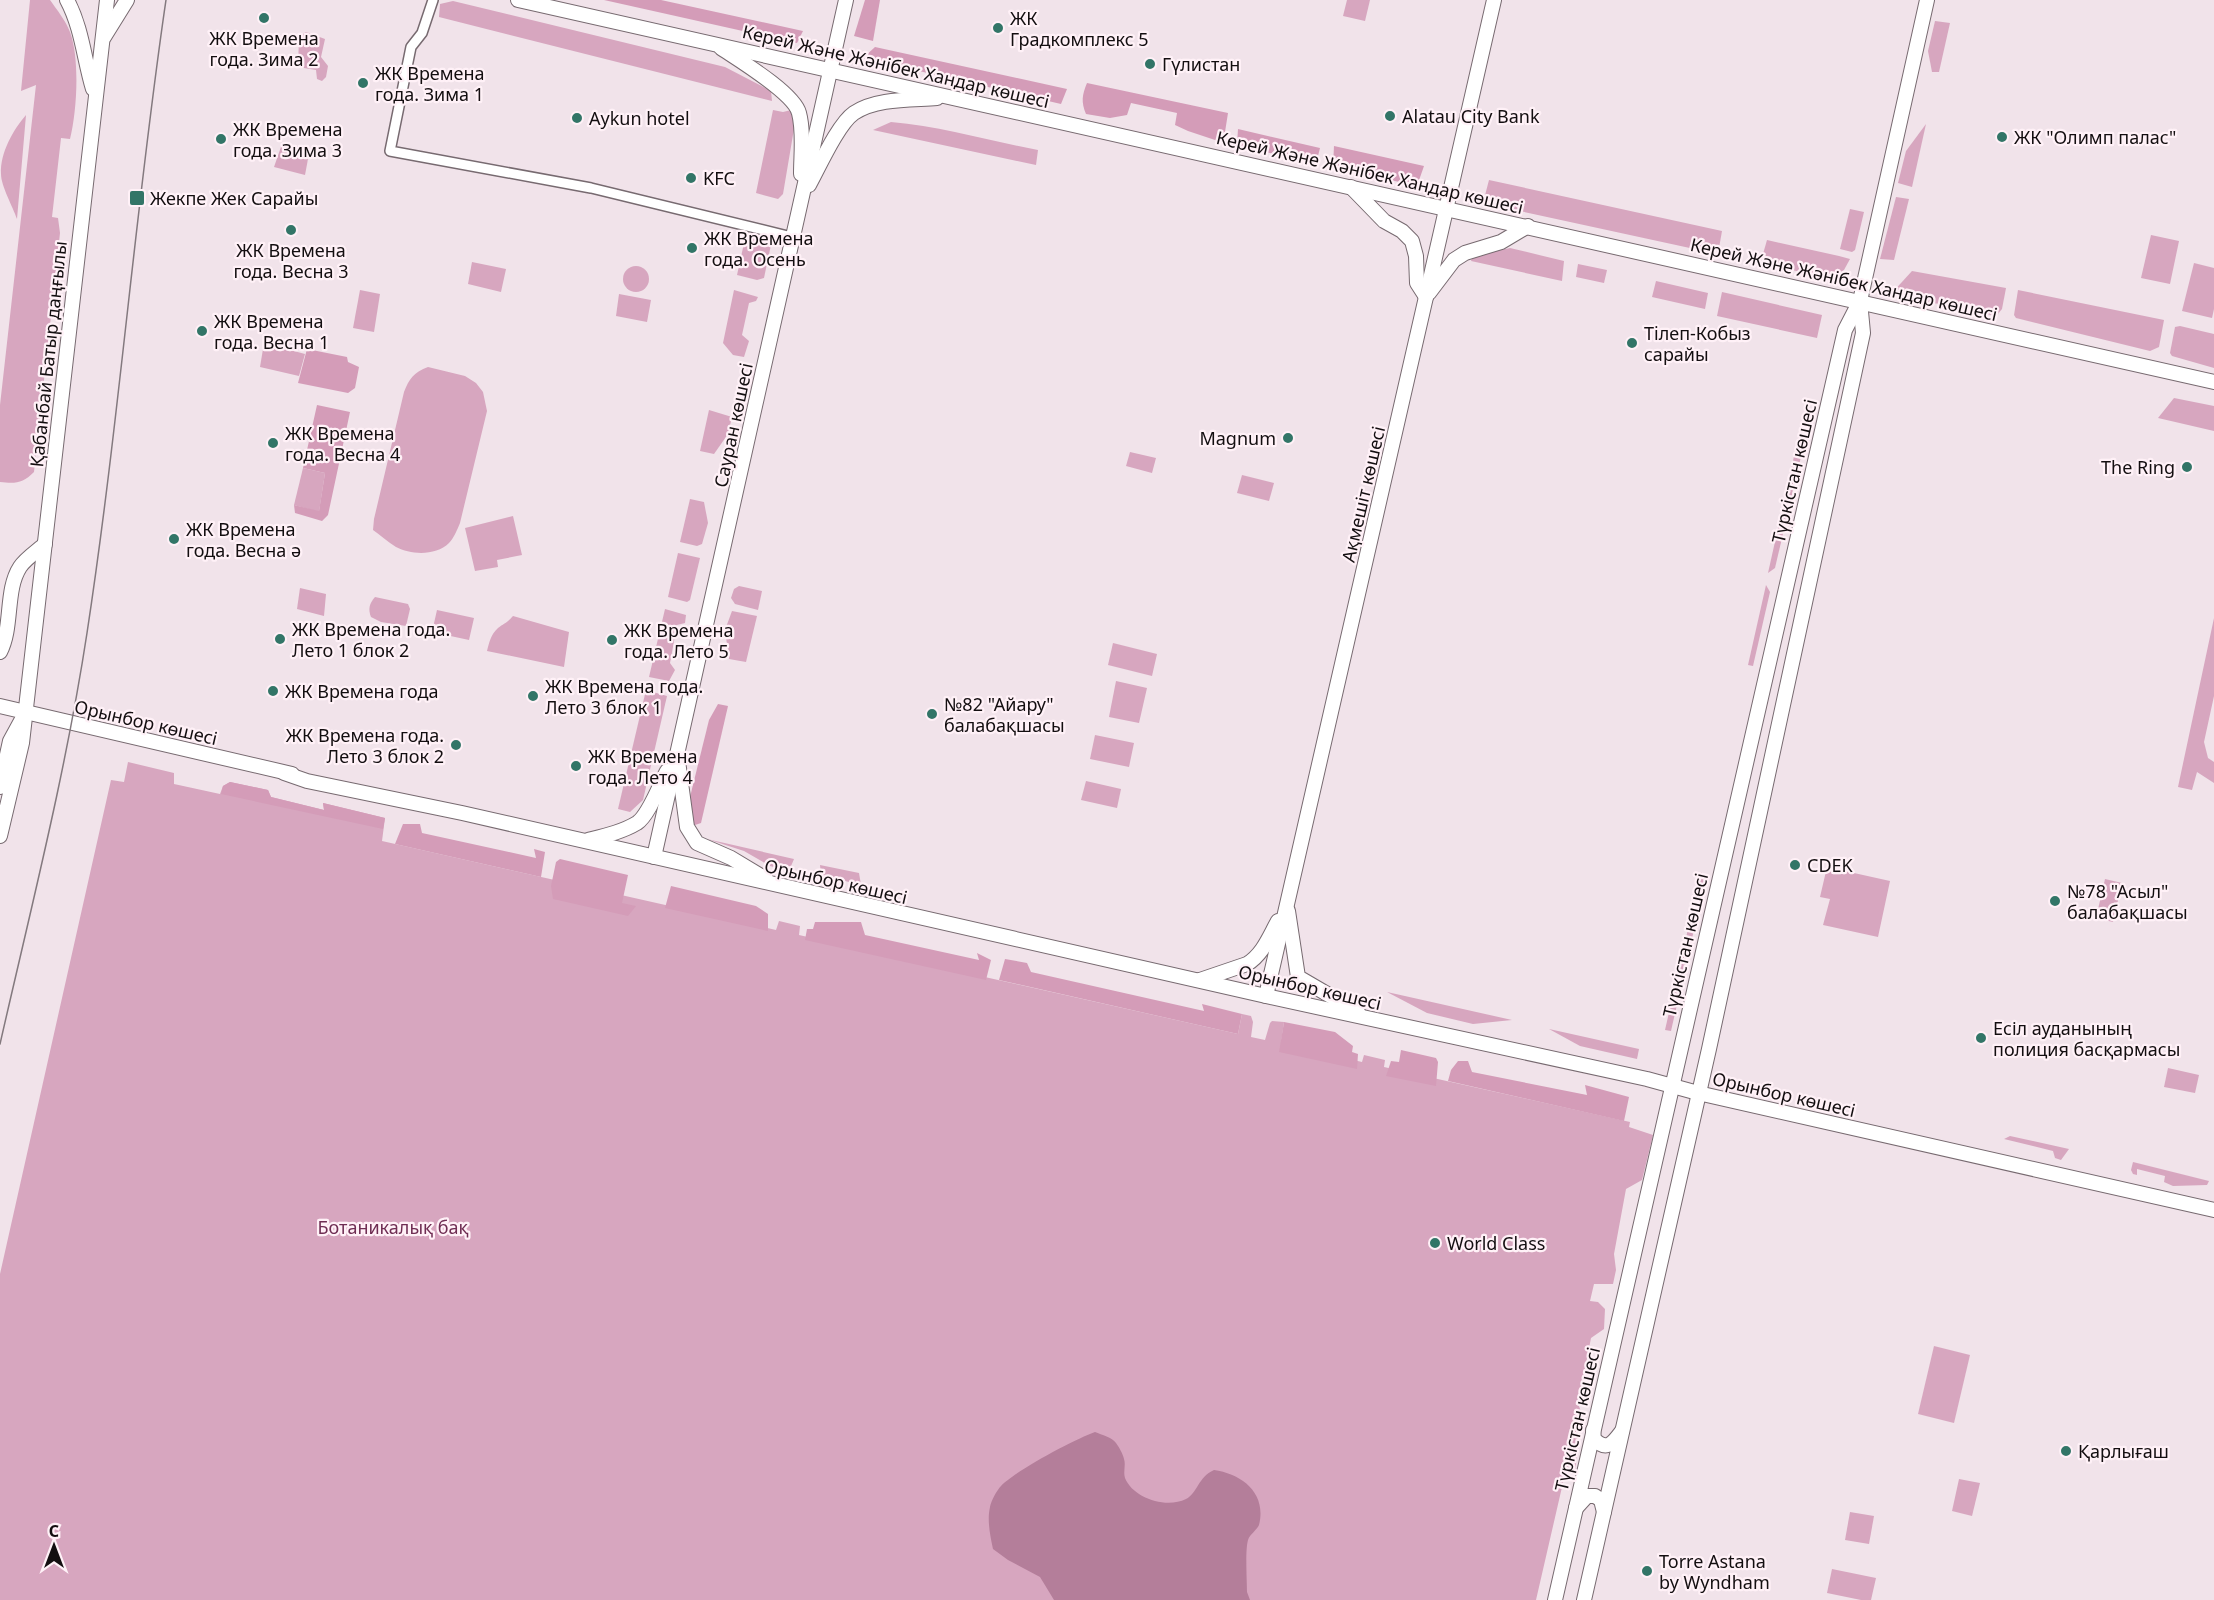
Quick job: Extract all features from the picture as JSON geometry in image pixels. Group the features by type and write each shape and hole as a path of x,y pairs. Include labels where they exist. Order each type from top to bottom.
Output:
{"main road":[{"path":"67,0 80,29 84,59 95,97"},
{"name":"Қабанбай Батыр даңғылы","path":"0,836 22,743 26,712 107,0"},
{"path":"102,42 127,0"},
{"name":"Керей Және Жәнібек Хандар көшесі","path":"518,0 1447,207 2214,382"},
{"name":"Сауран көшесі","path":"654,857 846,0"},
{"name":"Ақмешіт көшесі","path":"1266,996 1494,0"},
{"name":"Түркістан көшесі","path":"1555,1600 1845,330 1860,301 1927,0"},
{"path":"716,44 792,99 801,128 801,200"},
{"path":"801,200 837,134 855,113 874,105 949,97"},
{"path":"1351,186 1384,221 1402,231 1412,241 1416,256 1417,283 1426,297 1454,260 1465,253 1501,242 1528,226"},
{"name":"Түркістан көшесі","path":"1584,1600 1698,1093 1863,333 1860,301"},
{"path":"0,652 6,634 13,584 20,567 45,544"},
{"name":"Орынбор көшесі","path":"0,706 284,773 307,781 462,813 2214,1210"},
{"name":"Қабанбай Батыр даңғылы","path":"0,787 10,741 26,712"},
{"path":"584,841 617,832 639,822 650,806 677,750"},
{"path":"677,750 687,827 697,843 731,858 778,886"},
{"path":"1199,980 1248,964 1253,960 1262,952 1287,903"},
{"path":"1287,903 1298,977 1369,1018"},
{"path":"1593,1430 1594,1439 1600,1445 1606,1446 1614,1442 1622,1431"},
{"path":"1576,1508 1587,1496 1595,1496 1601,1500 1604,1512"}],"street":[{"path":"433,0 422,33 411,47 390,151 591,188 792,237"}],"green space":[{"path":"30,0 50,0 66,24 73,43 76,85 70,139 61,138 52,217 58,218 60,233 34,472 23,481 11,483 0,482 0,405 36,85 21,91"},
{"path":"1347,0 1370,0 1365,21 1343,16"},
{"path":"453,1 725,67 771,91 772,101 439,17 440,4"},
{"path":"1935,21 1950,23 1939,72 1932,72 1928,51"},
{"path":"306,32 325,39 321,57 328,66 326,77 322,81 317,79 316,70 298,67 299,37"},
{"path":"773,110 783,112 791,110 795,123 783,194 778,199 756,193"},
{"path":"26,115 17,219 3,184 1,166 8,142"},
{"path":"891,122 947,130 1038,150 1036,165 873,130"},
{"path":"1926,124 1912,187 1898,183 1906,151"},
{"path":"282,144 310,148 305,175 274,167"},
{"path":"1489,180 1722,231 1719,248 1699,250 1483,203"},
{"path":"1896,197 1909,199 1894,260 1880,259"},
{"path":"1850,209 1864,212 1855,250 1852,252 1840,249"},
{"path":"751,234 772,240 764,278 757,280 737,275 744,243"},
{"path":"2151,235 2179,241 2170,284 2141,278"},
{"path":"1767,240 1850,259 1844,270 1831,279 1775,266 1763,254"},
{"path":"1510,248 1564,261 1562,281 1471,261 1473,255"},
{"path":"472,262 506,269 501,292 468,284"},
{"path":"2194,263 2214,268 2212,318 2182,311"},
{"path":"1578,264 1607,270 1604,283 1576,277"},
{"path":"636,266 645,270 649,279 645,288 636,292 627,288 623,279 627,270"},
{"path":"1912,271 2006,288 2002,309 1997,315 1991,315 1891,294"},
{"path":"1656,281 1708,293 1705,309 1652,297"},
{"path":"360,290 380,294 374,332 353,328"},
{"path":"734,290 758,297 756,301 749,303 742,335 749,341 744,357 733,355 723,343"},
{"path":"2018,290 2164,320 2159,347 2150,351 2016,318 2014,315"},
{"path":"1722,292 1822,315 1817,338 1717,316"},
{"path":"619,294 651,300 647,322 616,316"},
{"path":"2180,326 2214,334 2214,368 2172,356 2170,353 2175,327"},
{"path":"264,343 305,354 299,376 260,367"},
{"path":"428,367 465,376 476,383 483,392 487,411 460,523 455,534 444,547 430,552 416,553 396,547 373,530 404,392 413,376"},
{"path":"2174,398 2214,406 2214,431 2158,418"},
{"path":"709,410 732,417 728,434 714,454 700,451"},
{"path":"1799,434 1803,448 1775,568 1768,573"},
{"path":"1130,452 1156,458 1152,473 1126,466"},
{"path":"303,468 325,473 319,512 294,505"},
{"path":"1242,475 1274,483 1269,501 1237,493"},
{"path":"690,499 704,502 708,523 702,544 697,546 680,542"},
{"path":"513,516 522,555 497,560 498,567 475,571 465,528"},
{"path":"678,553 700,558 690,600 687,602 668,597"},
{"path":"1766,585 1770,592 1753,666 1748,665"},
{"path":"739,586 762,591 758,610 735,604 731,598 734,589"},
{"path":"300,588 326,594 324,616 297,609"},
{"path":"375,597 408,604 410,609 406,626 381,622 371,617 371,602"},
{"path":"665,609 686,615 685,623 677,625 670,663 675,670 669,681 649,677"},
{"path":"437,610 474,618 469,640 432,632"},
{"path":"732,611 757,616 746,662 729,659 725,630"},
{"path":"513,616 569,632 564,667 487,651 494,633"},
{"path":"2214,618 2214,696 2204,742 2208,758 2214,762 2214,783 2197,772 2192,790 2178,787"},
{"path":"1113,643 1157,654 1152,676 1108,665"},
{"path":"1116,681 1147,688 1139,723 1109,717"},
{"path":"646,690 667,696 643,800 630,812 618,809"},
{"path":"1095,735 1134,743 1129,767 1090,759"},
{"name":"Ботаникалық бақ","path":"128,762 174,773 174,784 220,794 223,786 230,782 268,790 271,797 324,810 323,803 385,818 382,841 776,930 779,921 800,926 799,935 1238,1034 1242,1014 1251,1016 1253,1022 1251,1037 1265,1040 1272,1021 1284,1022 1281,1043 1362,1062 1364,1055 1385,1060 1384,1067 1630,1122 1629,1127 1653,1135 1642,1180 1626,1189 1614,1254 1616,1270 1613,1284 1594,1284 1590,1301 1598,1302 1605,1309 1604,1329 1591,1338 1578,1404 1583,1416 1575,1470 1565,1474 1536,1600 0,1600 0,1274 111,780 124,782"},
{"path":"1086,781 1121,789 1117,808 1081,800"},
{"path":"707,839 794,859 789,871 770,866 744,851"},
{"path":"820,865 859,873 861,885 821,875"},
{"path":"1827,867 1890,881 1878,937 1823,925 1830,899 1820,897"},
{"path":"1701,872 1706,877 1671,1031 1665,1030"},
{"path":"2105,879 2122,883 2113,922 2096,918"},
{"path":"1387,992 1512,1020 1473,1024 1427,1013"},
{"path":"1549,1029 1639,1049 1637,1059 1580,1046"},
{"path":"2168,1068 2199,1075 2195,1093 2164,1087"},
{"path":"2010,1136 2069,1149 2061,1160 2055,1158 2053,1151 2004,1139"},
{"path":"2133,1162 2209,1181 2207,1185 2173,1186 2164,1182 2165,1176 2137,1169 2137,1175 2133,1174 2131,1170"},
{"path":"1934,1346 1970,1355 1954,1423 1918,1414"},
{"path":"1959,1479 1980,1483 1972,1516 1952,1511"},
{"path":"1850,1512 1874,1516 1869,1544 1845,1540"},
{"path":"1832,1569 1876,1578 1871,1600 1827,1593"}],"shaded area":[{"path":"604,0 661,0 803,31 797,43"},
{"path":"865,0 880,0 873,41 854,36"},
{"path":"875,47 1067,89 1061,104 863,58"},
{"path":"1087,83 1228,113 1225,132 1218,141 1175,125 1177,113 1131,103 1127,115 1110,118 1086,114 1083,98"},
{"path":"1238,129 1320,148 1316,164 1237,145"},
{"path":"1334,146 1424,166 1417,186 1333,167"},
{"path":"307,349 347,357 348,362 359,367 355,388 348,393 298,383"},
{"path":"317,405 350,412 328,515 322,521 295,513 294,505 319,511 325,473 303,468"},
{"path":"718,704 728,706 701,823 692,826 690,797 709,720"},
{"path":"230,782 268,790 271,797 324,810 323,803 385,818 383,829 221,794 223,786"},
{"path":"403,824 420,824 422,833 536,858 534,849 545,852 541,877 395,844"},
{"path":"560,859 628,875 622,903 636,906 628,916 553,899 551,886 556,862"},
{"path":"671,886 756,906 768,914 768,931 665,908"},
{"path":"815,922 861,922 865,935 979,960 977,953 991,960 986,980 805,940 807,929 813,929"},
{"path":"1005,959 1027,963 1031,972 1204,1011 1202,1004 1242,1014 1238,1034 999,980"},
{"path":"1284,1022 1335,1032 1353,1046 1352,1052 1358,1054 1357,1069 1279,1052"},
{"path":"1401,1050 1436,1058 1438,1062 1436,1086 1386,1076 1391,1061 1399,1062"},
{"path":"1458,1061 1468,1061 1472,1072 1587,1095 1585,1085 1629,1097 1624,1121 1448,1081 1451,1070"},
{"path":"1095,1432 1116,1443 1123,1457 1124,1476 1129,1485 1151,1500 1169,1503 1186,1499 1190,1497 1204,1477 1214,1470 1234,1476 1250,1487 1256,1495 1261,1514 1259,1525 1249,1538 1247,1545 1247,1592 1250,1600 1054,1600 1040,1577 993,1549 989,1512 999,1488 1032,1464"}],"tram line":[{"path":"0,1044 36,891 79,685 98,554 166,0"}],"place":[{"name":"ЖК Времена года. Зима 2","path":"264,18"},
{"name":"ЖК Градкомплекс 5","path":"998,28"},
{"name":"Гүлистан","path":"1150,64"},
{"name":"ЖК Времена года. Зима 1","path":"363,83"},
{"name":"Alatau City Bank","path":"1390,116"},
{"name":"Aykun hotel","path":"577,118"},
{"name":"ЖК \"Олимп палас\"","path":"2002,137"},
{"name":"ЖК Времена года. Зима 3","path":"221,139"},
{"name":"KFC","path":"691,178"},
{"name":"Жекпе Жек Сарайы","path":"137,198"},
{"name":"ЖК Времена года. Весна 3","path":"291,230"},
{"name":"ЖК Времена года. Осень","path":"692,248"},
{"name":"ЖК Времена года. Весна 1","path":"202,331"},
{"name":"Тiлеп-Кобыз сарайы","path":"1632,343"},
{"name":"Magnum","path":"1288,438"},
{"name":"ЖК Времена года. Весна 4","path":"273,443"},
{"name":"The Ring","path":"2187,467"},
{"name":"ЖК Времена года. Весна ә","path":"174,539"},
{"name":"ЖК Времена года. Лето 1 блок 2","path":"280,639"},
{"name":"ЖК Времена года. Лето 5","path":"612,640"},
{"name":"ЖК Времена года","path":"273,691"},
{"name":"ЖК Времена года. Лето 3 блок 1","path":"533,696"},
{"name":"№82 \"Айару\" балабақшасы","path":"932,714"},
{"name":"ЖК Времена года. Лето 3 блок 2","path":"456,745"},
{"name":"ЖК Времена года. Лето 4","path":"576,766"},
{"name":"CDEK","path":"1795,865"},
{"name":"№78 \"Асыл\" балабақшасы","path":"2055,901"},
{"name":"Есіл ауданының полиция басқармасы","path":"1981,1038"},
{"name":"World Class","path":"1435,1243"},
{"name":"Қарлығаш","path":"2066,1451"},
{"name":"Torre Astana by Wyndham","path":"1647,1571"}]}
